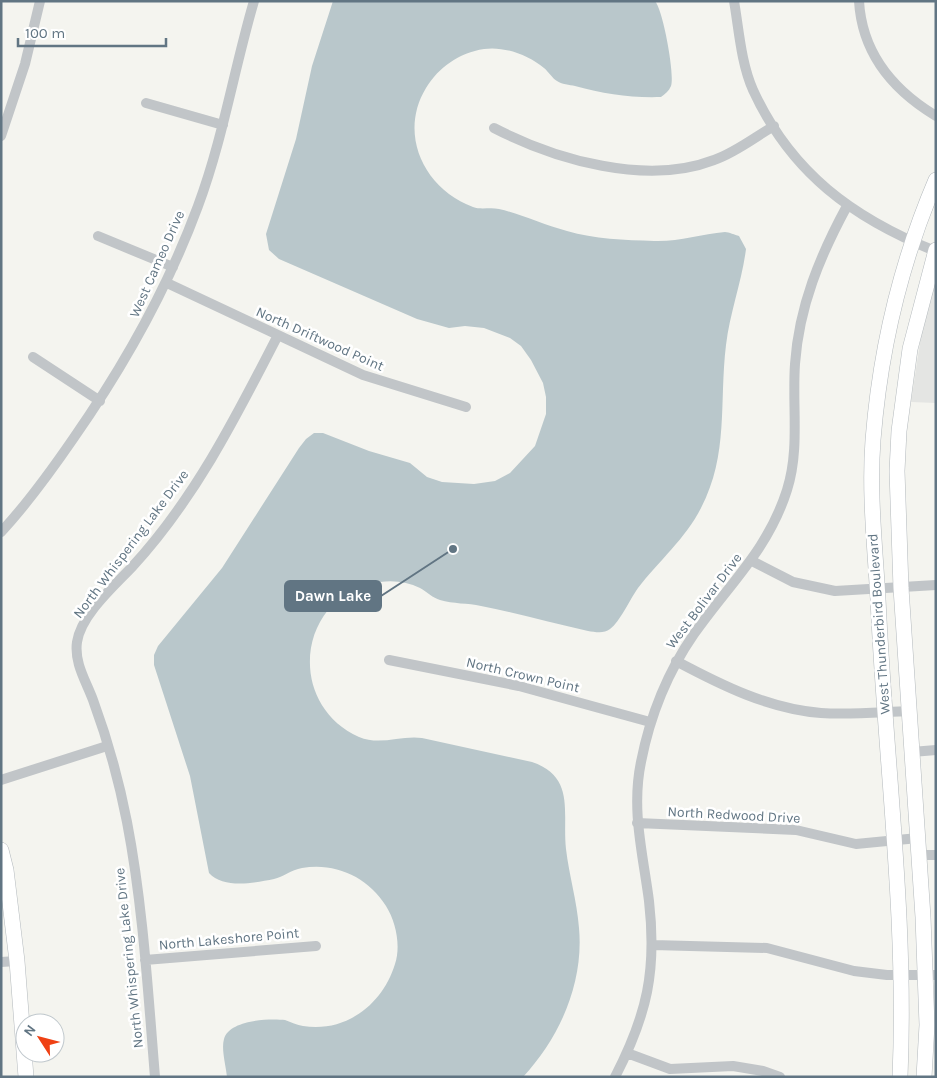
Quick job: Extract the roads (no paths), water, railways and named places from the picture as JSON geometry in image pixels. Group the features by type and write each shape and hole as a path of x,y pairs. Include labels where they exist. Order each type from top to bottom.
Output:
{"street":[{"path":"1,136 25,64 40,1"},
{"name":"West Cameo Drive","path":"3,525 40,485 100,401 136,341 167,283 198,206 223,125 254,1"},
{"path":"734,1 743,54 753,89 788,147 824,188 847,206 873,223 912,242 936,251"},
{"path":"859,1 869,48 885,74 906,96 936,116"},
{"path":"146,103 223,125"},
{"path":"494,128 541,149 576,160 627,168 671,170 717,160 774,126"},
{"name":"West Thunderbird Boulevard","path":"900,1077 901,975 873,522 873,441 885,353 900,284 912,242 936,180"},
{"name":"West Bolivar Drive","path":"615,1077 627,1053 647,998 652,969 653,945 649,901 637,824 640,766 650,722 676,661 695,632 752,561 764,542 788,489 795,439 797,339 807,297 820,258 847,206"},
{"path":"98,236 173,267"},
{"name":"West Thunderbird Boulevard","path":"924,1077 930,975 918,855 897,495 899,431 910,349 936,251"},
{"name":"North Driftwood Point","path":"167,283 277,337 363,375 466,407"},
{"name":"North Whispering Lake Drive","path":"155,1077 145,960 127,821 93,700 79,666 77,641 92,611 137,562 188,495 233,422 277,337"},
{"path":"33,357 100,401"},
{"path":"752,561 794,582 835,590 936,585"},
{"name":"North Crown Point","path":"389,660 528,688 650,722"},
{"path":"676,661 726,688 782,707 819,713 910,711"},
{"path":"1,780 107,746"},
{"path":"912,752 936,750"},
{"name":"North Redwood Drive","path":"637,824 796,830 856,844 918,838"},
{"path":"1,850 6,870 17,961 26,1077"},
{"path":"918,855 936,855"},
{"path":"653,945 767,948 854,971 901,975 930,975"},
{"name":"North Lakeshore Point","path":"145,960 316,946"},
{"path":"1,962 17,961"},
{"path":"627,1053 670,1069 733,1066 763,1071 780,1077"}],"place":[{"name":"Dawn Lake","path":"453,549"}]}
